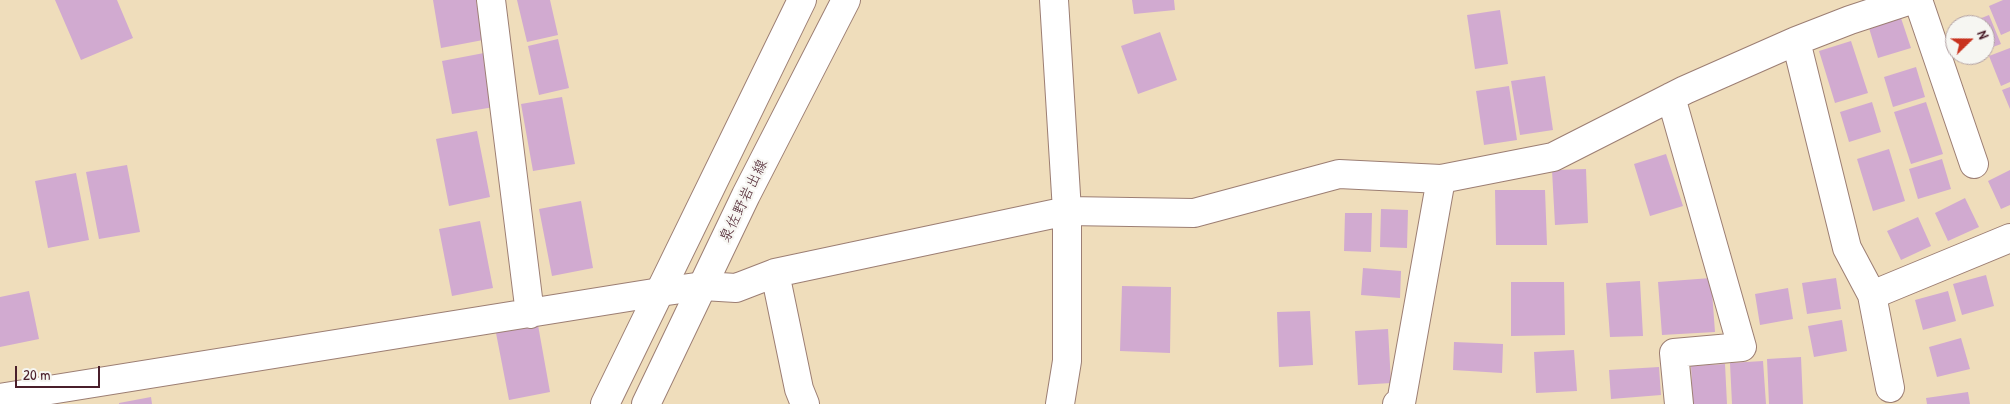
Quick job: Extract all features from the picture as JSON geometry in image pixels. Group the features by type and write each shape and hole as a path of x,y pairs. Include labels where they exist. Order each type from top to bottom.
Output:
{"street":[{"path":"491,0 530,314"},
{"path":"606,404 802,0"},
{"name":"泉佐野岩出線","path":"646,404 746,196 846,0"},
{"path":"1054,0 1067,211 1067,361 1060,404"},
{"path":"0,398 660,292 703,286 736,288 775,273 1067,211 1194,213 1339,174 1441,179 1553,157 1671,97 1796,41 1850,20 1911,0"},
{"path":"1918,0 1974,164"},
{"path":"1796,41 1847,248 1872,296 1890,388"},
{"path":"1671,97 1742,347 1674,353 1679,404"},
{"path":"1397,404 1401,403 1441,179"},
{"path":"1872,296 2010,238"},
{"path":"775,273 799,389 805,404"}],"building":[{"path":"55,0 117,0 133,38 81,60"},
{"path":"433,0 476,0 483,40 441,48"},
{"path":"517,0 550,0 558,35 527,42"},
{"path":"1132,0 1174,0 1175,10 1134,14"},
{"path":"2003,0 2010,0 2010,31 2001,35 1995,20 1995,15 1993,15 1989,6"},
{"path":"1500,10 1508,64 1475,69 1467,15"},
{"path":"1901,18 1911,48 1878,58 1869,28"},
{"path":"1995,30 2001,44 1995,46"},
{"path":"1160,32 1177,80 1138,94 1121,46"},
{"path":"558,39 569,88 539,95 528,46"},
{"path":"1851,41 1868,93 1835,103 1819,51"},
{"path":"2010,48 2010,82 2001,86 1993,65 1995,65 1995,54"},
{"path":"484,53 494,107 452,114 442,61"},
{"path":"1916,67 1925,97 1893,107 1884,77"},
{"path":"1545,76 1553,130 1520,135 1511,81"},
{"path":"1509,86 1517,140 1484,145 1476,91"},
{"path":"2010,87 2010,109 2002,90"},
{"path":"562,97 575,164 533,171 521,104"},
{"path":"1872,102 1881,132 1849,142 1840,112"},
{"path":"1926,102 1943,154 1911,164 1894,112"},
{"path":"477,131 490,197 449,206 436,139"},
{"path":"1889,149 1905,201 1873,211 1857,159"},
{"path":"1666,154 1683,206 1650,216 1634,164"},
{"path":"1942,159 1951,189 1918,199 1909,169"},
{"path":"127,165 140,232 99,239 86,172"},
{"path":"1586,169 1588,223 1555,225 1552,170"},
{"path":"2010,170 2010,205 2001,209 1988,181"},
{"path":"76,173 89,240 48,248 35,181"},
{"path":"1495,190 1545,190 1547,245 1496,245"},
{"path":"1965,198 1979,227 1948,241 1935,213"},
{"path":"581,201 593,268 552,276 539,209"},
{"path":"1381,209 1408,210 1407,248 1380,247"},
{"path":"1345,213 1372,213 1371,252 1344,251"},
{"path":"1918,217 1931,246 1901,260 1887,231"},
{"path":"480,221 493,288 452,296 439,229"},
{"path":"1363,268 1401,271 1400,298 1361,295"},
{"path":"1986,275 1994,306 1962,315 1953,284"},
{"path":"1711,278 1715,332 1662,335 1658,282"},
{"path":"1836,278 1841,309 1807,314 1802,283"},
{"path":"1640,281 1643,336 1610,337 1606,283"},
{"path":"1511,282 1564,282 1565,335 1511,336"},
{"path":"1122,286 1171,287 1170,353 1120,351"},
{"path":"1788,288 1793,319 1760,325 1755,294"},
{"path":"29,291 39,339 0,347 0,297"},
{"path":"1948,291 1956,321 1923,330 1915,300"},
{"path":"1310,311 1313,365 1279,367 1277,312"},
{"path":"1842,320 1847,351 1814,357 1808,326"},
{"path":"538,325 550,392 509,400 496,333"},
{"path":"1388,329 1391,383 1358,385 1355,331"},
{"path":"1961,338 1970,369 1937,377 1929,347"},
{"path":"1454,342 1503,344 1502,373 1453,370"},
{"path":"1574,350 1577,391 1536,393 1534,352"},
{"path":"1801,357 1803,404 1769,404 1767,359"},
{"path":"1763,361 1766,404 1732,404 1730,363"},
{"path":"1725,364 1727,404 1693,404 1691,366"},
{"path":"1659,367 1661,395 1611,399 1609,370"},
{"path":"1968,392 1970,404 1927,404 1926,398"},
{"path":"151,397 152,404 119,404 119,403"}]}
